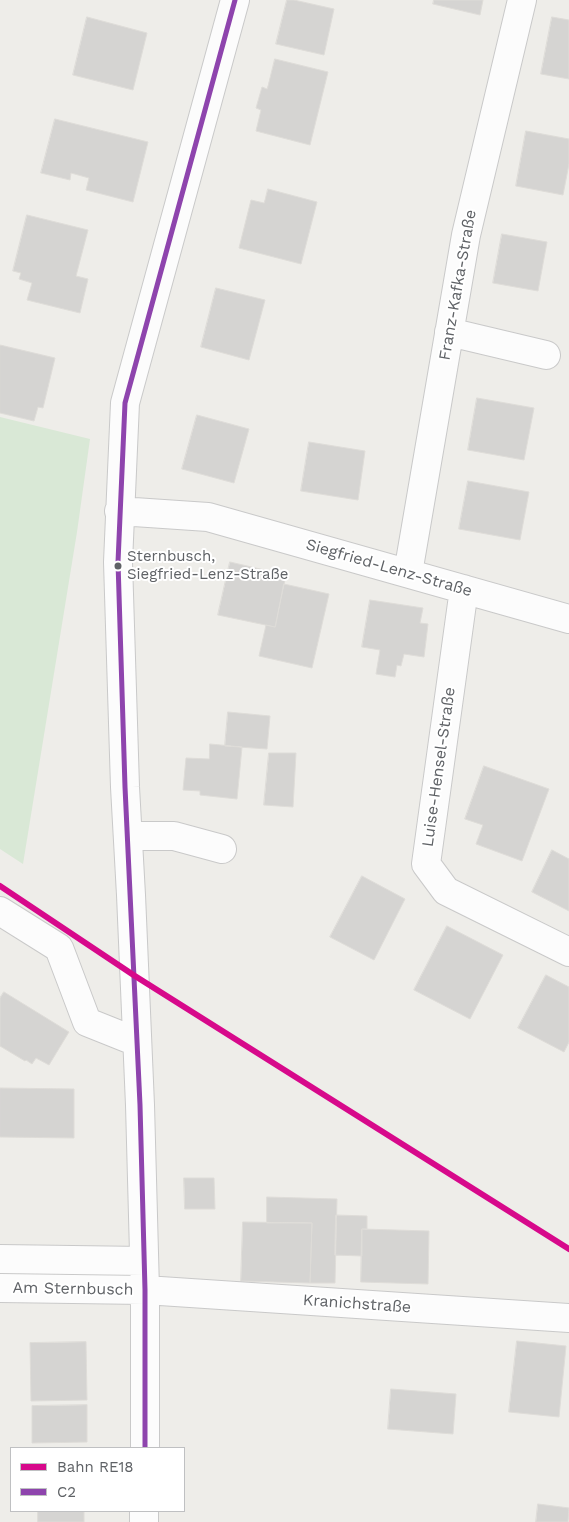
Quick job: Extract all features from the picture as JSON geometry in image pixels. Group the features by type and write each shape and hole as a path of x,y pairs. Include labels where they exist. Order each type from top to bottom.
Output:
{"street":[{"path":"144,1447 145,1290 118,562 125,403 235,0"},
{"name":"Franz-Kafka-Straße","path":"408,573 466,235 522,0"},
{"path":"450,332 546,355"},
{"name":"Siegfried-Lenz-Straße","path":"120,511 208,517 569,619"},
{"name":"Luise-Hensel-Straße","path":"464,589 426,864 446,890 569,952"},
{"path":"128,836 174,836 222,849"},
{"path":"0,910 58,948 87,1022 137,1042"},
{"name":"Am Sternbusch","path":"0,1260 144,1261"},
{"name":"Am Sternbusch","path":"0,1288 145,1290"},
{"name":"Kranichstraße","path":"145,1290 569,1318"}],"green space":[{"path":"0,417 90,439 77,532 23,864 0,849"}],"building":[{"path":"287,0 334,9 324,55 276,44"},
{"path":"434,0 483,0 480,15 433,4"},
{"path":"87,17 147,33 133,90 73,75"},
{"path":"552,17 569,20 569,79 541,74"},
{"path":"275,59 328,72 310,145 256,131 261,110 256,108 262,87 267,89"},
{"path":"55,119 148,142 133,202 86,190 89,178 71,173 70,180 41,173"},
{"path":"526,131 569,139 569,164 563,195 516,186"},
{"path":"268,189 317,202 301,264 239,248 251,200 264,203"},
{"path":"27,215 88,230 76,276 88,279 80,313 27,300 32,283 19,279 21,273 13,271"},
{"path":"502,234 547,242 538,291 493,283"},
{"path":"216,288 265,300 249,360 201,347"},
{"path":"0,345 55,358 43,408 38,407 34,421 0,413"},
{"path":"477,398 534,408 524,460 468,450"},
{"path":"197,415 249,429 234,483 182,469"},
{"path":"309,442 365,451 358,500 301,491"},
{"path":"468,481 529,492 520,540 459,529"},
{"path":"230,562 286,575 275,627 218,615"},
{"path":"284,584 329,594 312,668 259,656 266,625 275,627"},
{"path":"370,600 423,608 420,623 428,624 424,657 404,654 401,666 397,665 395,677 376,674 380,650 362,647"},
{"path":"228,712 270,716 267,749 225,746"},
{"path":"210,744 242,747 237,799 200,795 200,791 183,790 186,758 209,759"},
{"path":"269,753 296,753 293,807 264,805"},
{"path":"484,766 549,789 522,861 476,844 483,825 465,819"},
{"path":"552,850 569,859 569,911 532,892"},
{"path":"362,876 405,899 374,960 330,937"},
{"path":"447,926 503,955 470,1019 414,990"},
{"path":"546,975 569,987 569,1042 564,1052 518,1028"},
{"path":"4,992 69,1032 49,1065 36,1058 32,1064 0,1046 0,998"},
{"path":"0,1088 74,1089 74,1138 0,1137"},
{"path":"184,1178 214,1178 215,1209 185,1209"},
{"path":"267,1197 337,1199 335,1283 310,1283 312,1223 267,1223"},
{"path":"336,1215 367,1216 367,1229 362,1229 362,1256 335,1255"},
{"path":"243,1222 312,1223 310,1283 241,1281"},
{"path":"362,1229 429,1231 428,1284 361,1282"},
{"path":"517,1341 566,1346 559,1417 509,1412"},
{"path":"86,1342 87,1400 31,1401 30,1343"},
{"path":"391,1389 456,1394 453,1434 388,1429"},
{"path":"87,1405 87,1442 32,1443 32,1406"},
{"path":"538,1504 569,1508 568,1522 536,1522"},
{"path":"38,1512 84,1512 84,1522 38,1522"}],"rail line":[{"name":"RE18","path":"0,886 135,976 569,1249"}],"transit line":[{"name":"C2","path":"145,1447 145,1290 140,1105 125,787 118,562 125,403 235,0"}],"place":[{"name":"Sternbusch, Siegfried-Lenz-Straße","path":"118,566"}]}
